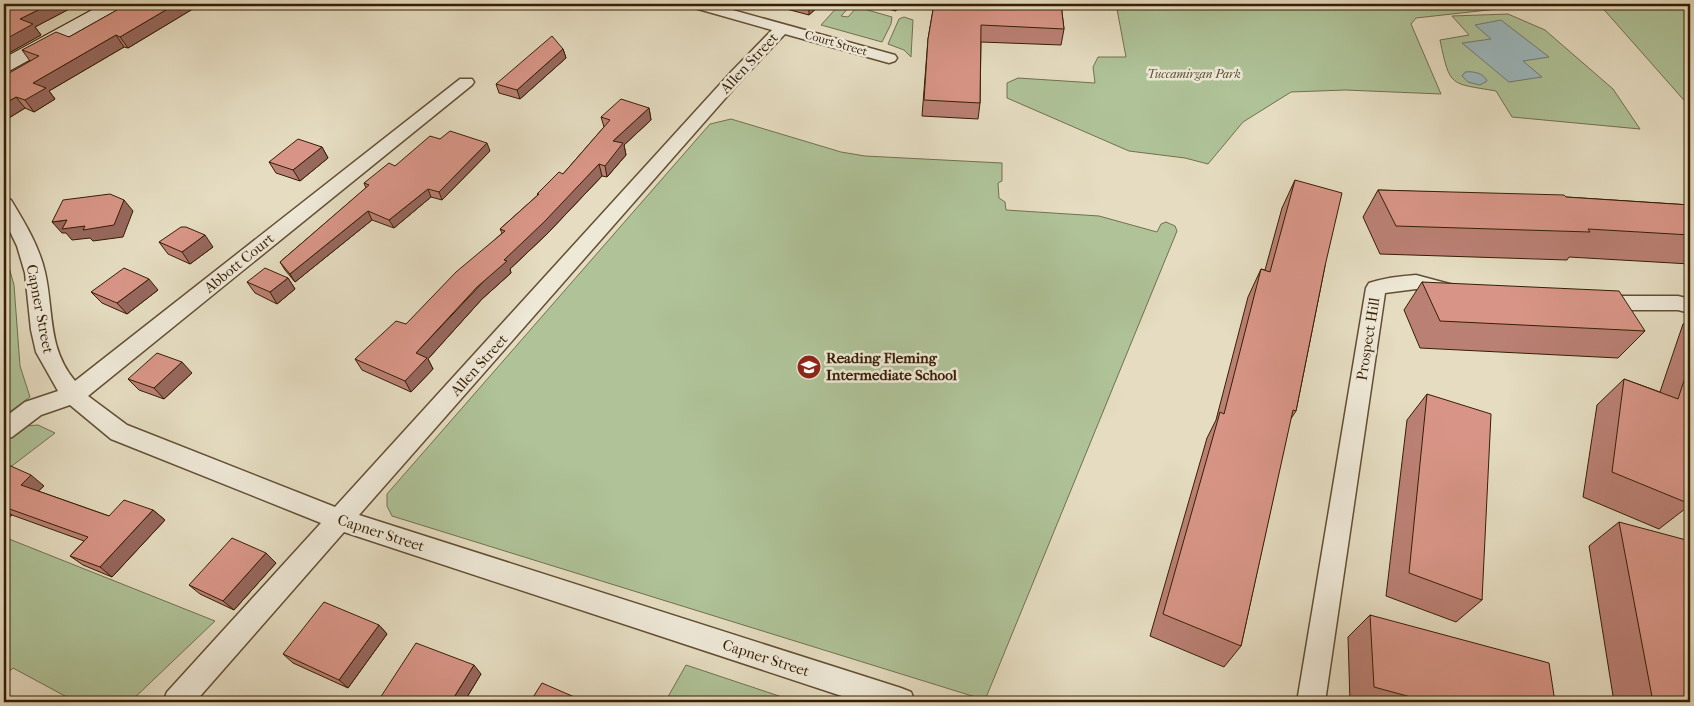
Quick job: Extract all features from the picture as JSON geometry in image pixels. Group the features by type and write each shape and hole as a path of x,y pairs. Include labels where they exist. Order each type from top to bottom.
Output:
{"street":[{"path":"4,66 117,4"},
{"name":"Court Street","path":"696,4 889,58"},
{"name":"Allen Street","path":"177,702 738,74 782,28"},
{"name":"Abbott Court","path":"4,430 33,408 72,396 466,82"},
{"name":"Capner Street","path":"4,204 16,224 35,273 41,332 50,361 72,396 88,411 119,432 340,520 901,702"},
{"name":"Prospect Hill","path":"1311,702 1376,288 1398,283 1416,282 1454,292 1474,293"},
{"path":"1574,301 1678,303 1690,306"}],"green space":[{"path":"840,4 850,6 841,16 848,17 857,7 892,17 891,24 882,42 821,25"},
{"name":"Tuccamirgan Park","path":"1116,4 1542,4 1416,18 1411,24 1441,94 1345,90 1291,92 1243,122 1208,164 1185,158 1129,151 1007,98 1007,83 1018,78 1095,83 1093,67 1098,57 1126,57"},
{"path":"1599,4 1690,4 1690,107"},
{"path":"1508,14 1545,30 1613,89 1640,129 1512,117 1496,91 1461,84 1454,80 1446,67 1440,40 1469,35 1452,16"},
{"path":"904,17 913,20 911,57 904,50 888,44 899,19"},
{"name":"Reading Fleming Intermediate School","path":"731,119 841,152 865,156 1002,163 1002,181 998,183 999,198 1005,202 1006,210 1099,216 1157,232 1161,224 1166,222 1175,226 1177,231 985,700 392,516 387,506 387,494 710,124"},
{"path":"4,250 14,285 20,366 30,397 4,416"},
{"path":"38,425 55,433 4,472 4,443 25,426"},
{"path":"4,537 215,621 130,702 76,702 13,668 4,677"},
{"path":"686,665 797,702 665,702"}],"water":[{"path":"1501,20 1549,57 1523,61 1542,77 1509,82 1462,43 1491,39 1475,25"},
{"path":"1465,72 1478,73 1486,78 1487,81 1480,85 1468,82 1462,76"}],"building":[{"path":"4,4 50,4 20,19 33,24 4,40"},
{"path":"117,4 176,4 120,37 116,35 33,83 46,88 25,100 16,97 4,104 4,76 39,56 22,50 56,32 69,37 124,6"},
{"path":"934,4 1061,4 1064,29 981,25 980,103 924,100 928,39"},
{"path":"552,36 563,49 517,90 496,84"},
{"path":"621,99 649,108 613,141 623,143 605,166 599,164 544,222 504,260 507,261 477,287 416,353 427,358 405,381 355,359 396,321 406,324 456,272 505,231 500,229 539,194 537,194 559,172 563,174 610,120 601,117"},
{"path":"450,131 487,143 439,192 428,189 389,220 368,211 290,274 280,262 369,185 364,183 389,163 395,166 430,136 440,139"},
{"path":"298,139 322,147 293,170 269,162"},
{"path":"1295,180 1342,193 1325,266 1296,411 1293,410 1241,646 1163,614 1220,412 1224,414 1261,269 1270,272"},
{"path":"1378,190 1564,195 1566,197 1690,205 1690,235 1588,229 1590,232 1396,226"},
{"path":"110,194 124,200 114,225 83,230 85,226 62,229 67,220 52,222 63,200"},
{"path":"181,227 186,227 205,235 182,252 159,242"},
{"path":"124,268 149,279 117,303 91,292"},
{"path":"265,268 288,278 270,292 247,282"},
{"path":"1422,282 1619,291 1645,331 1440,321"},
{"path":"157,353 182,362 154,388 128,379"},
{"path":"1690,362 1690,504 1612,472 1624,379 1678,399"},
{"path":"1427,394 1491,414 1482,600 1409,573"},
{"path":"4,463 31,475 21,485 109,516 124,500 153,510 100,567 70,556 88,537 4,507"},
{"path":"1619,522 1690,541 1690,702 1653,702"},
{"path":"232,538 266,553 223,601 189,585"},
{"path":"324,602 379,625 339,680 283,654"},
{"path":"1370,615 1549,663 1555,702 1429,702 1374,687"},
{"path":"416,643 474,665 451,702 391,702 380,698"},
{"path":"542,683 586,702 530,702"}],"place":[{"name":"Reading Fleming Intermediate School","path":"809,367"}]}
